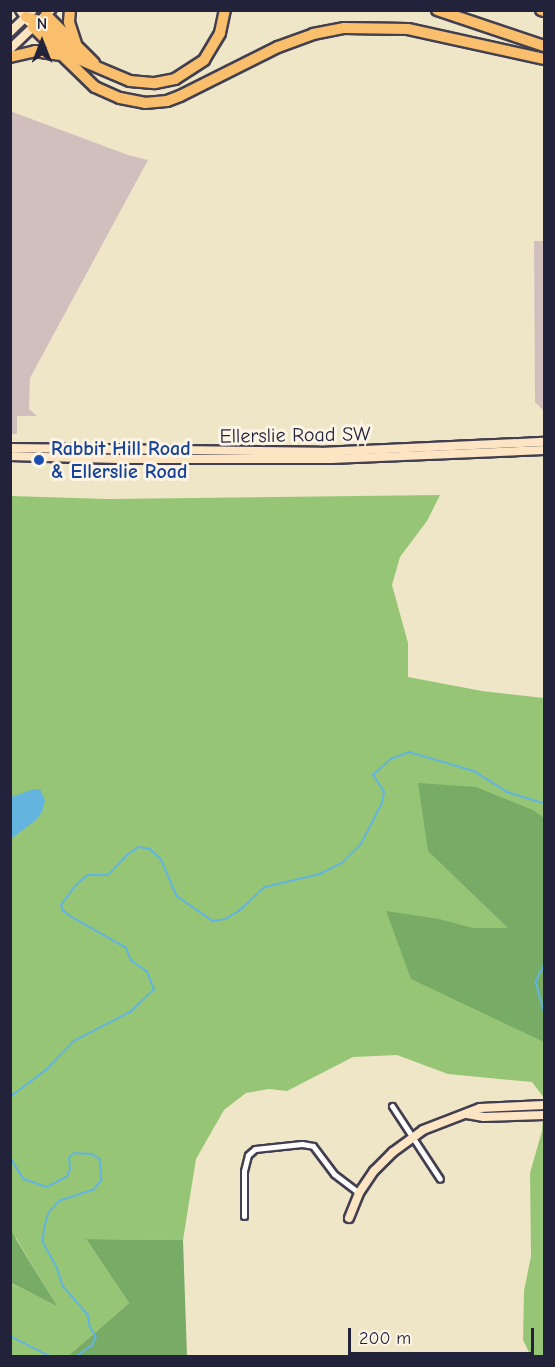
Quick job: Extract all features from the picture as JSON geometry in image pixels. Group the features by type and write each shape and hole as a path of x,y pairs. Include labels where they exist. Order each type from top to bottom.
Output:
{"highway":[{"path":"70,10 73,37 81,51"},
{"path":"36,15 78,59 140,83 175,79 197,66 211,51 220,33 225,10"},
{"path":"437,10 544,46"},
{"path":"36,15 99,68"},
{"path":"36,15 59,55 86,80 106,94 145,103 180,96 278,47 313,34 344,28 408,29 544,59"},
{"path":"10,57 35,51 59,55"}],"main road":[{"path":"10,32 36,15"},
{"path":"10,49 36,15"},
{"name":"Ellerslie Road SW","path":"10,448 320,452 544,442"},
{"name":"Ellerslie Road SW","path":"10,456 117,459 331,459 544,450"},
{"path":"349,1218 359,1193 384,1160 412,1137 438,1123 480,1108 544,1105"},
{"path":"466,1114 484,1117 544,1115"}],"street":[{"path":"392,1106 440,1179"},
{"path":"244,1216 244,1171 248,1155 255,1149 302,1144 313,1146 334,1174 359,1193"}],"shaded area":[{"path":"10,111 128,155 148,160 30,378 29,409 37,416 17,416 17,434 10,434"},
{"path":"534,241 544,241 544,411 535,402"}],"green space":[{"path":"440,495 427,521 400,557 392,585 408,643 408,677 482,691 544,698 544,1098 532,1082 448,1074 397,1055 353,1057 287,1091 269,1089 246,1093 224,1110 196,1159 183,1240 86,1239 129,1303 68,1356 11,1356 10,1283 56,1305 16,1238 11,1238 11,496 108,499"},
{"path":"418,783 476,787 533,810 544,818 544,1042 411,979 386,911 439,919 473,928 508,928 428,851"},
{"path":"544,1100 544,1356 531,1356 523,1340 524,1291 531,1256 530,1173 542,1131"},
{"path":"11,1231 57,1306 11,1283"},
{"path":"86,1239 183,1240 187,1356 68,1356 129,1303"}],"water":[{"path":"40,789 45,800 42,812 36,820 11,839 11,797"}],"waterway":[{"path":"10,1097 46,1070 74,1041 130,1012 154,990 147,972 131,961 126,948 63,911 61,905 76,885 88,875 108,875 127,855 139,847 150,849 161,859 177,896 213,921 226,919 239,911 265,887 320,874 342,863 361,844 382,803 384,792 373,775 391,759 409,752 474,771 507,792 544,803"},
{"path":"544,966 536,982 544,1010"},
{"path":"10,1157 24,1179 47,1187 67,1177 70,1169 69,1158 74,1153 92,1154 100,1159 102,1180 94,1190 60,1201 49,1213 43,1242 57,1267 63,1286 88,1315 90,1326 96,1337 93,1345 78,1356"},
{"path":"10,1336 50,1356"}],"place":[{"name":"Rabbit Hill Road & Ellerslie Road","path":"39,460"}]}
